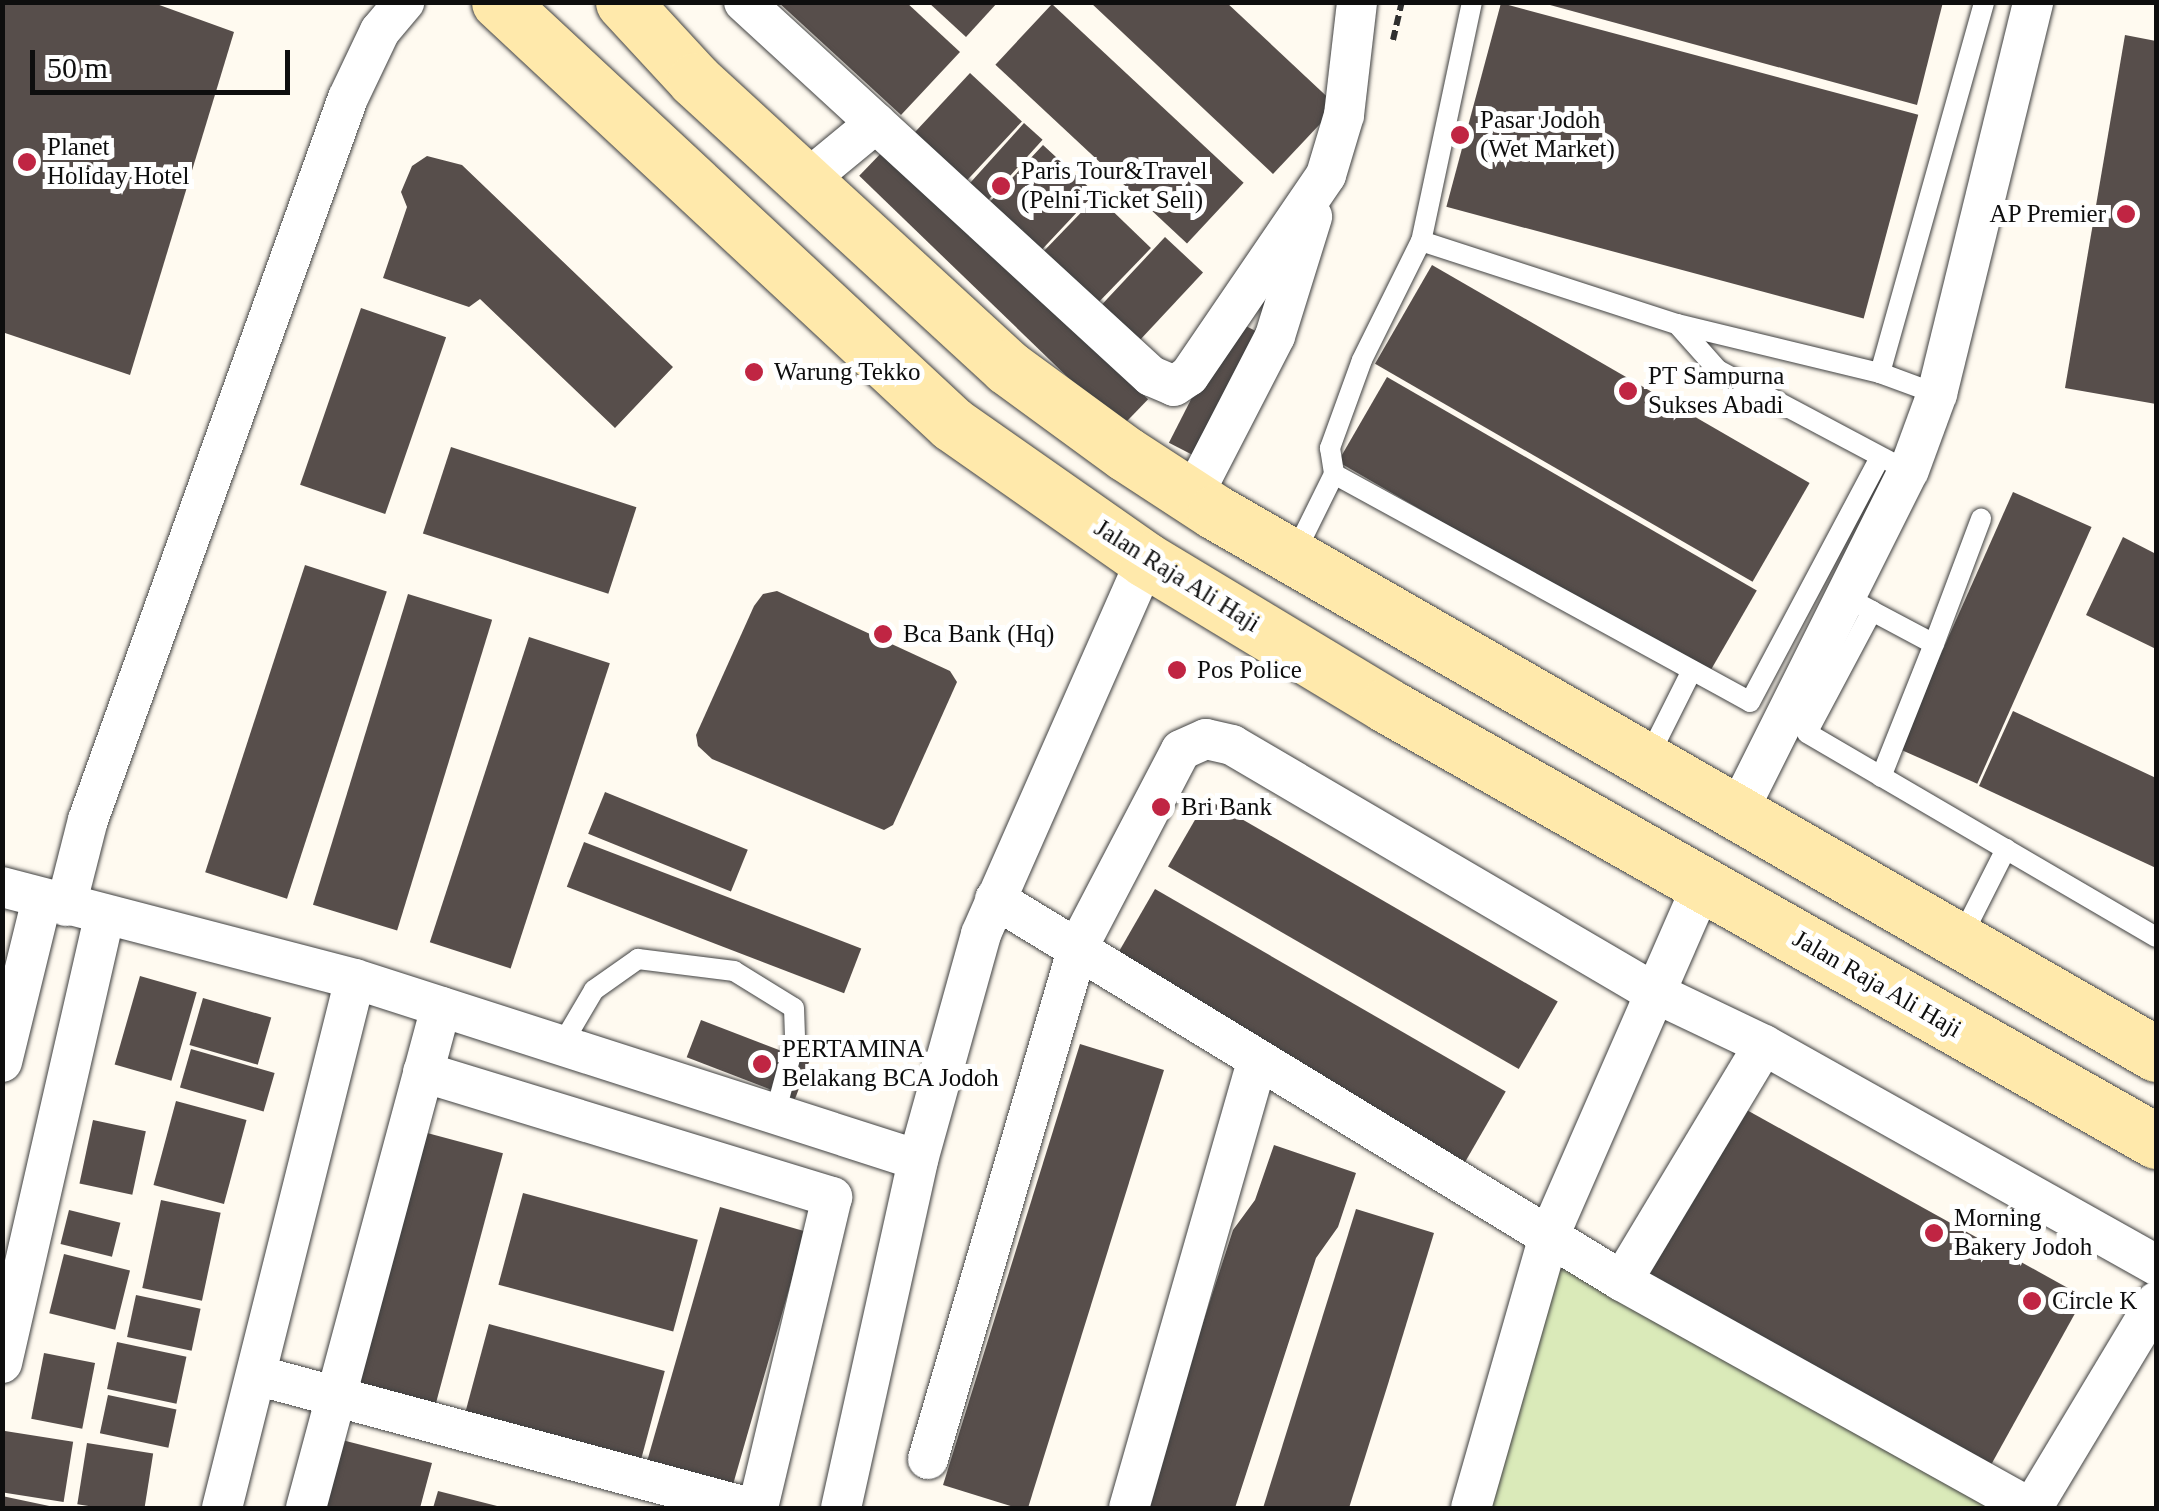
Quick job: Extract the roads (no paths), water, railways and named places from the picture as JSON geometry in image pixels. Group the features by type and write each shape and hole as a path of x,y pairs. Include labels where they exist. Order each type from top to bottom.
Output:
{"main road":[{"name":"Jalan Raja Ali Haji","path":"499,2 952,424 1146,560 1702,886 2156,1141"},
{"path":"623,2 695,80 808,179 1007,367 1192,497 2136,1042 2077,1098"},
{"path":"952,424 1007,367"}],"street":[{"path":"2,1363 71,907 88,820 348,98 380,32 404,2"},
{"path":"744,2 1151,376 1174,386 1190,376 1326,175"},
{"path":"1192,497 1275,336 1344,115 1357,2"},
{"path":"1738,811 1859,604 1895,463 1938,394 2033,2"},
{"path":"808,179 876,123"},
{"path":"841,1508 918,1160 995,899 1146,560"},
{"path":"928,1458 1078,947 1181,750 1215,740 1653,992 1764,1044 2156,1265"},
{"path":"1471,1508 1549,1236 1702,886"},
{"path":"2,887 355,980 918,1160"},
{"path":"995,899 1078,947 1256,1063 1622,1281 2031,1508 2156,1302"},
{"path":"2,1062 71,907"},
{"path":"222,1508 355,980"},
{"path":"306,1508 441,1007"},
{"path":"1622,1281 1764,1044"},
{"path":"534,1106 561,1046"},
{"path":"1129,1508 1256,1063"},
{"path":"423,1072 832,1197 758,1508"},
{"path":"256,1375 750,1508"}],"lane":[{"path":"1294,556 1334,474 1330,448 1362,360 1421,241 1472,2"},
{"path":"1880,372 1984,2"},
{"path":"1421,241 1676,324 1880,372 1938,394"},
{"path":"1334,474 1750,702 1895,463 1718,370 1676,324"},
{"path":"1881,777 1981,519"},
{"path":"1934,644 1859,604 1807,734 2156,937"},
{"path":"1648,759 1692,670"},
{"path":"1960,940 2006,849"},
{"path":"561,1046 594,990 638,959 734,971 794,1008 795,1040 775,1114"}],"place":[{"name":"Pasar Jodoh (Wet Market)","path":"1460,135"},
{"name":"Planet Holiday Hotel","path":"27,162"},
{"name":"Paris Tour&Travel (Pelni Ticket Sell)","path":"1001,186"},
{"name":"AP Premier","path":"2126,214"},
{"name":"Warung Tekko","path":"754,372"},
{"name":"PT Sampurna Sukses Abadi","path":"1628,391"},
{"name":"Bca Bank (Hq)","path":"883,634"},
{"name":"Pos Police","path":"1177,670"},
{"name":"Bri Bank","path":"1161,807"},
{"name":"PERTAMINA Belakang BCA Jodoh","path":"762,1064"},
{"name":"Morning Bakery Jodoh","path":"1934,1233"},
{"name":"Circle K","path":"2032,1301"}]}
